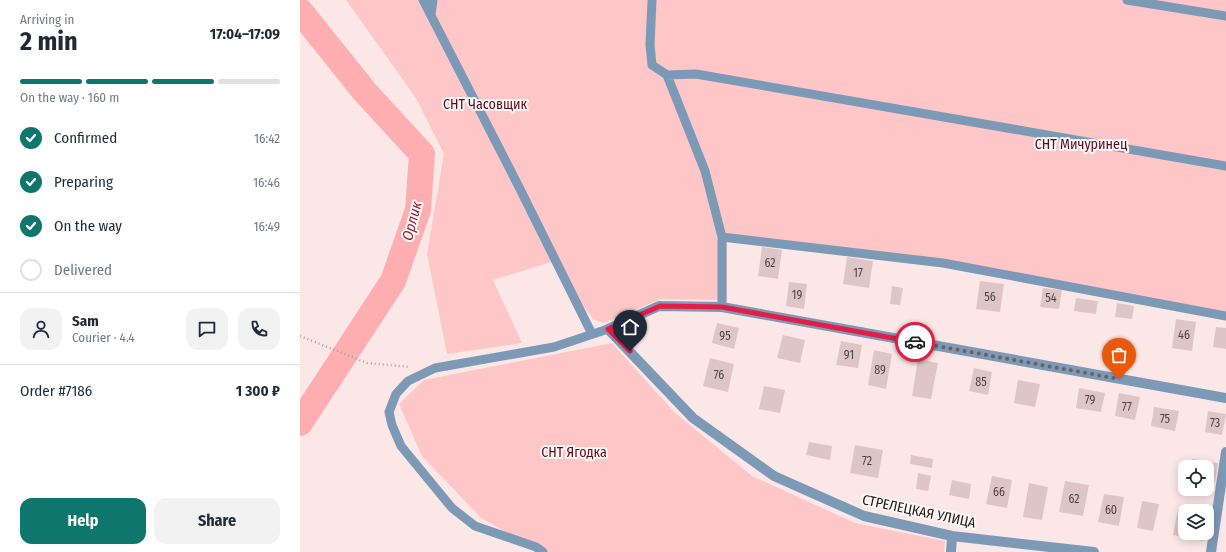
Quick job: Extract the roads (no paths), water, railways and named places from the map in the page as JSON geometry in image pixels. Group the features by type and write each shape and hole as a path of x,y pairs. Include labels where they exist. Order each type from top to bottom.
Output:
{"street":[{"path":"608,329 660,306 722,307 1226,398"},
{"name":"СТРЕЛЕЦКАЯ УЛИЦА","path":"608,329 694,418 774,476 864,516 952,536 1094,552"},
{"path":"1210,552 1226,452"},
{"path":"951,552 952,536"}],"lane":[{"path":"423,0 592,334"},
{"path":"431,15 433,0"},
{"path":"652,0 650,44 652,65 667,75 705,171 722,237 722,307"},
{"path":"1127,0 1226,16"},
{"path":"667,75 696,74 1226,166"},
{"path":"722,237 943,263 1226,316"},
{"path":"543,552 536,547 475,526 452,508 401,446 392,425 389,412 396,394 408,381 435,368 554,347 608,329"}],"waterway":[{"name":"Орлик","path":"300,11 365,92 422,154 418,210 393,281 300,423"}],"park label":[{"name":"СНТ Часовщик","path":"485,104"},
{"name":"СНТ Мичуринец","path":"1081,144"},
{"name":"СНТ Ягодка","path":"574,452"}]}
